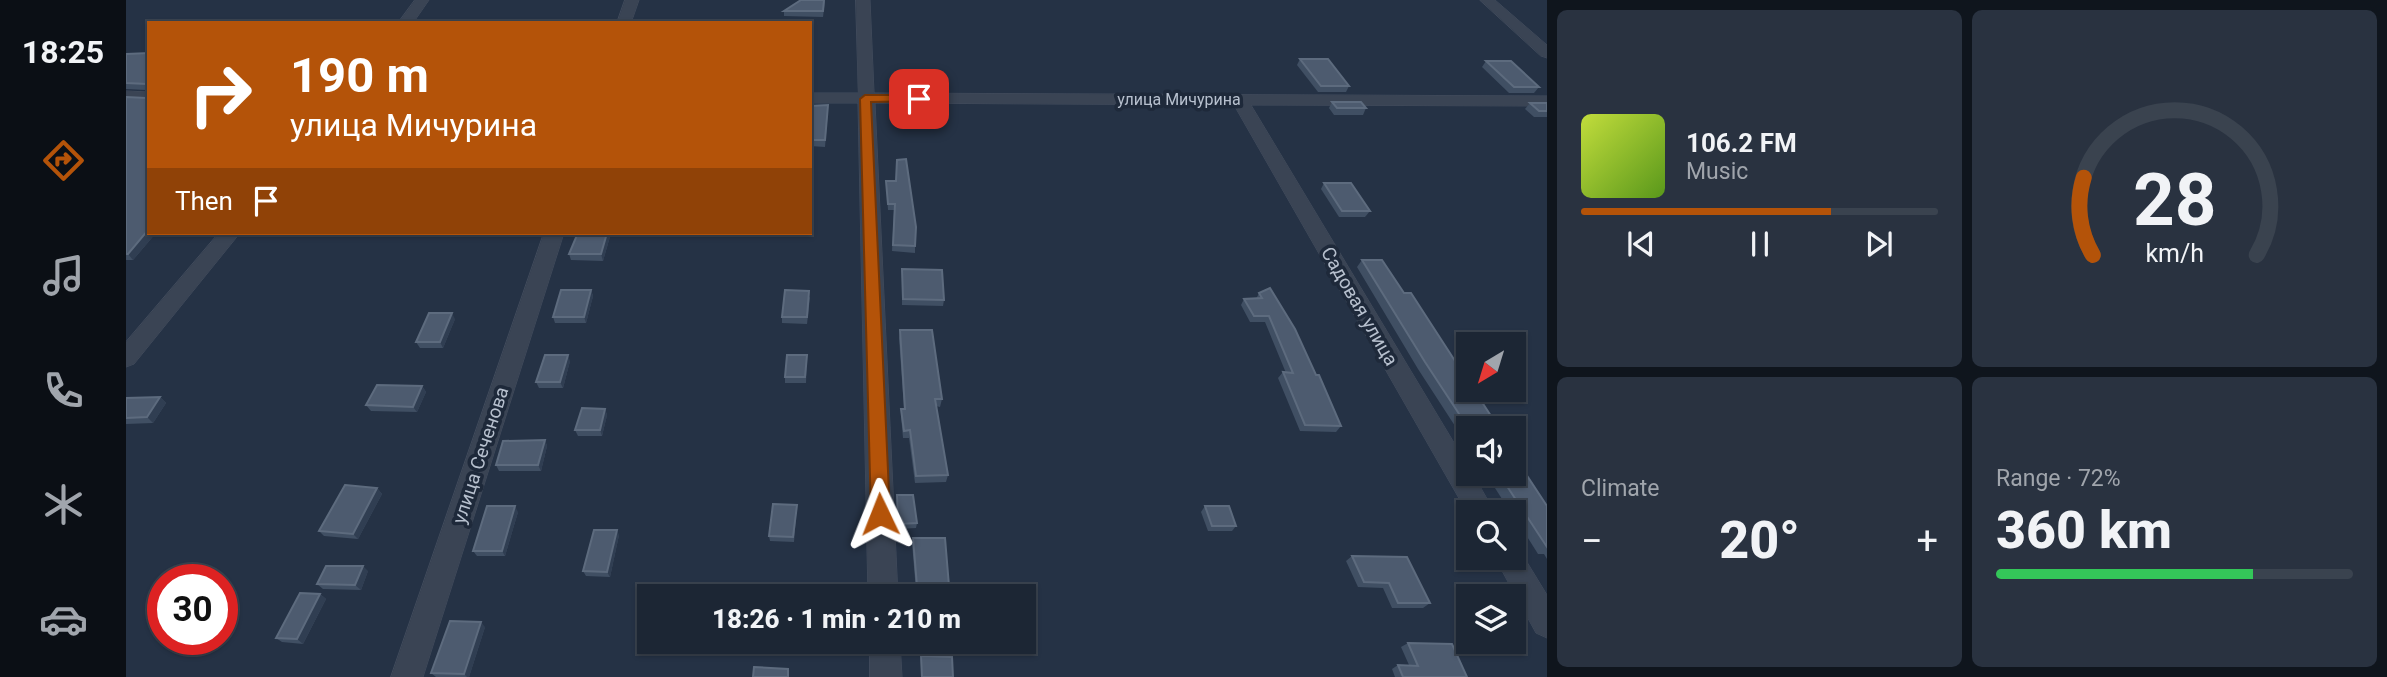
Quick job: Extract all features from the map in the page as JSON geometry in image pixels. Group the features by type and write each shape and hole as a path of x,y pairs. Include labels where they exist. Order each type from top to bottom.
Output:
{"street":[{"path":"406,21 422,0"},
{"path":"625,21 632,0"},
{"path":"863,0 883,584"},
{"path":"1487,0 1547,53"},
{"path":"126,96 147,97"},
{"name":"улица Мичурина","path":"812,98 1547,101"},
{"name":"Садовая улица","path":"1239,99 1474,500"},
{"path":"126,358 228,235"},
{"name":"улица Сеченова","path":"407,677 553,235"},
{"path":"1516,570 1547,623"},
{"path":"885,654 886,677"}],"building":[{"path":"801,0 824,0 823,11 784,11"},
{"path":"147,53 147,84 126,83 126,54"},
{"path":"1300,59 1328,59 1349,86 1321,86"},
{"path":"1486,61 1511,61 1539,87 1514,87"},
{"path":"147,84 147,231 126,254 126,97 146,98"},
{"path":"1332,102 1361,102 1366,108 1337,108"},
{"path":"1530,103 1547,103 1547,111 1539,111"},
{"path":"828,105 825,140 812,140 812,106"},
{"path":"906,159 916,227 915,246 893,245 895,204 888,204 886,181 896,181 897,160"},
{"path":"1324,183 1351,183 1370,211 1342,211"},
{"path":"577,235 606,235 601,254 569,254"},
{"path":"1362,260 1382,260 1404,293 1411,293 1456,362 1456,402 1482,402 1491,416 1460,416"},
{"path":"902,269 942,270 944,300 903,299"},
{"path":"1270,288 1295,329 1316,375 1319,375 1341,426 1305,425 1283,372 1293,373 1269,316 1254,316 1244,299 1262,298 1259,293"},
{"path":"561,290 591,290 584,317 553,317"},
{"path":"785,290 809,291 807,317 782,317"},
{"path":"429,313 452,313 440,342 416,342"},
{"path":"900,330 932,330 942,399 935,399 948,475 916,476 910,430 904,431 901,409 905,409"},
{"path":"545,355 568,355 560,382 536,382"},
{"path":"787,355 807,355 805,377 785,377"},
{"path":"377,385 422,386 413,407 366,405"},
{"path":"160,397 147,417 126,418 126,398"},
{"path":"582,408 605,409 600,430 575,430"},
{"path":"545,440 538,465 496,465 503,441"},
{"path":"1526,474 1547,506 1547,547 1526,515 1526,500 1516,500 1507,486 1526,486"},
{"path":"345,485 377,488 353,534 319,531"},
{"path":"897,495 913,495 917,523 898,524"},
{"path":"773,504 797,505 793,537 769,536"},
{"path":"487,506 515,506 502,551 473,551"},
{"path":"1205,506 1229,506 1236,526 1212,526"},
{"path":"594,530 617,530 607,572 583,571"},
{"path":"913,538 945,538 949,584 917,584"},
{"path":"1352,556 1407,557 1430,603 1398,603 1389,583 1364,582"},
{"path":"326,566 363,566 355,585 317,584"},
{"path":"300,593 320,594 297,639 276,638"},
{"path":"450,621 481,622 464,674 431,673"},
{"path":"1408,643 1452,644 1467,677 1403,677 1398,665 1418,666"},
{"path":"921,656 952,657 953,677 922,677"},
{"path":"754,667 788,669 788,677 753,677"}],"route":[{"path":"880,514 865,99 919,99"}]}
